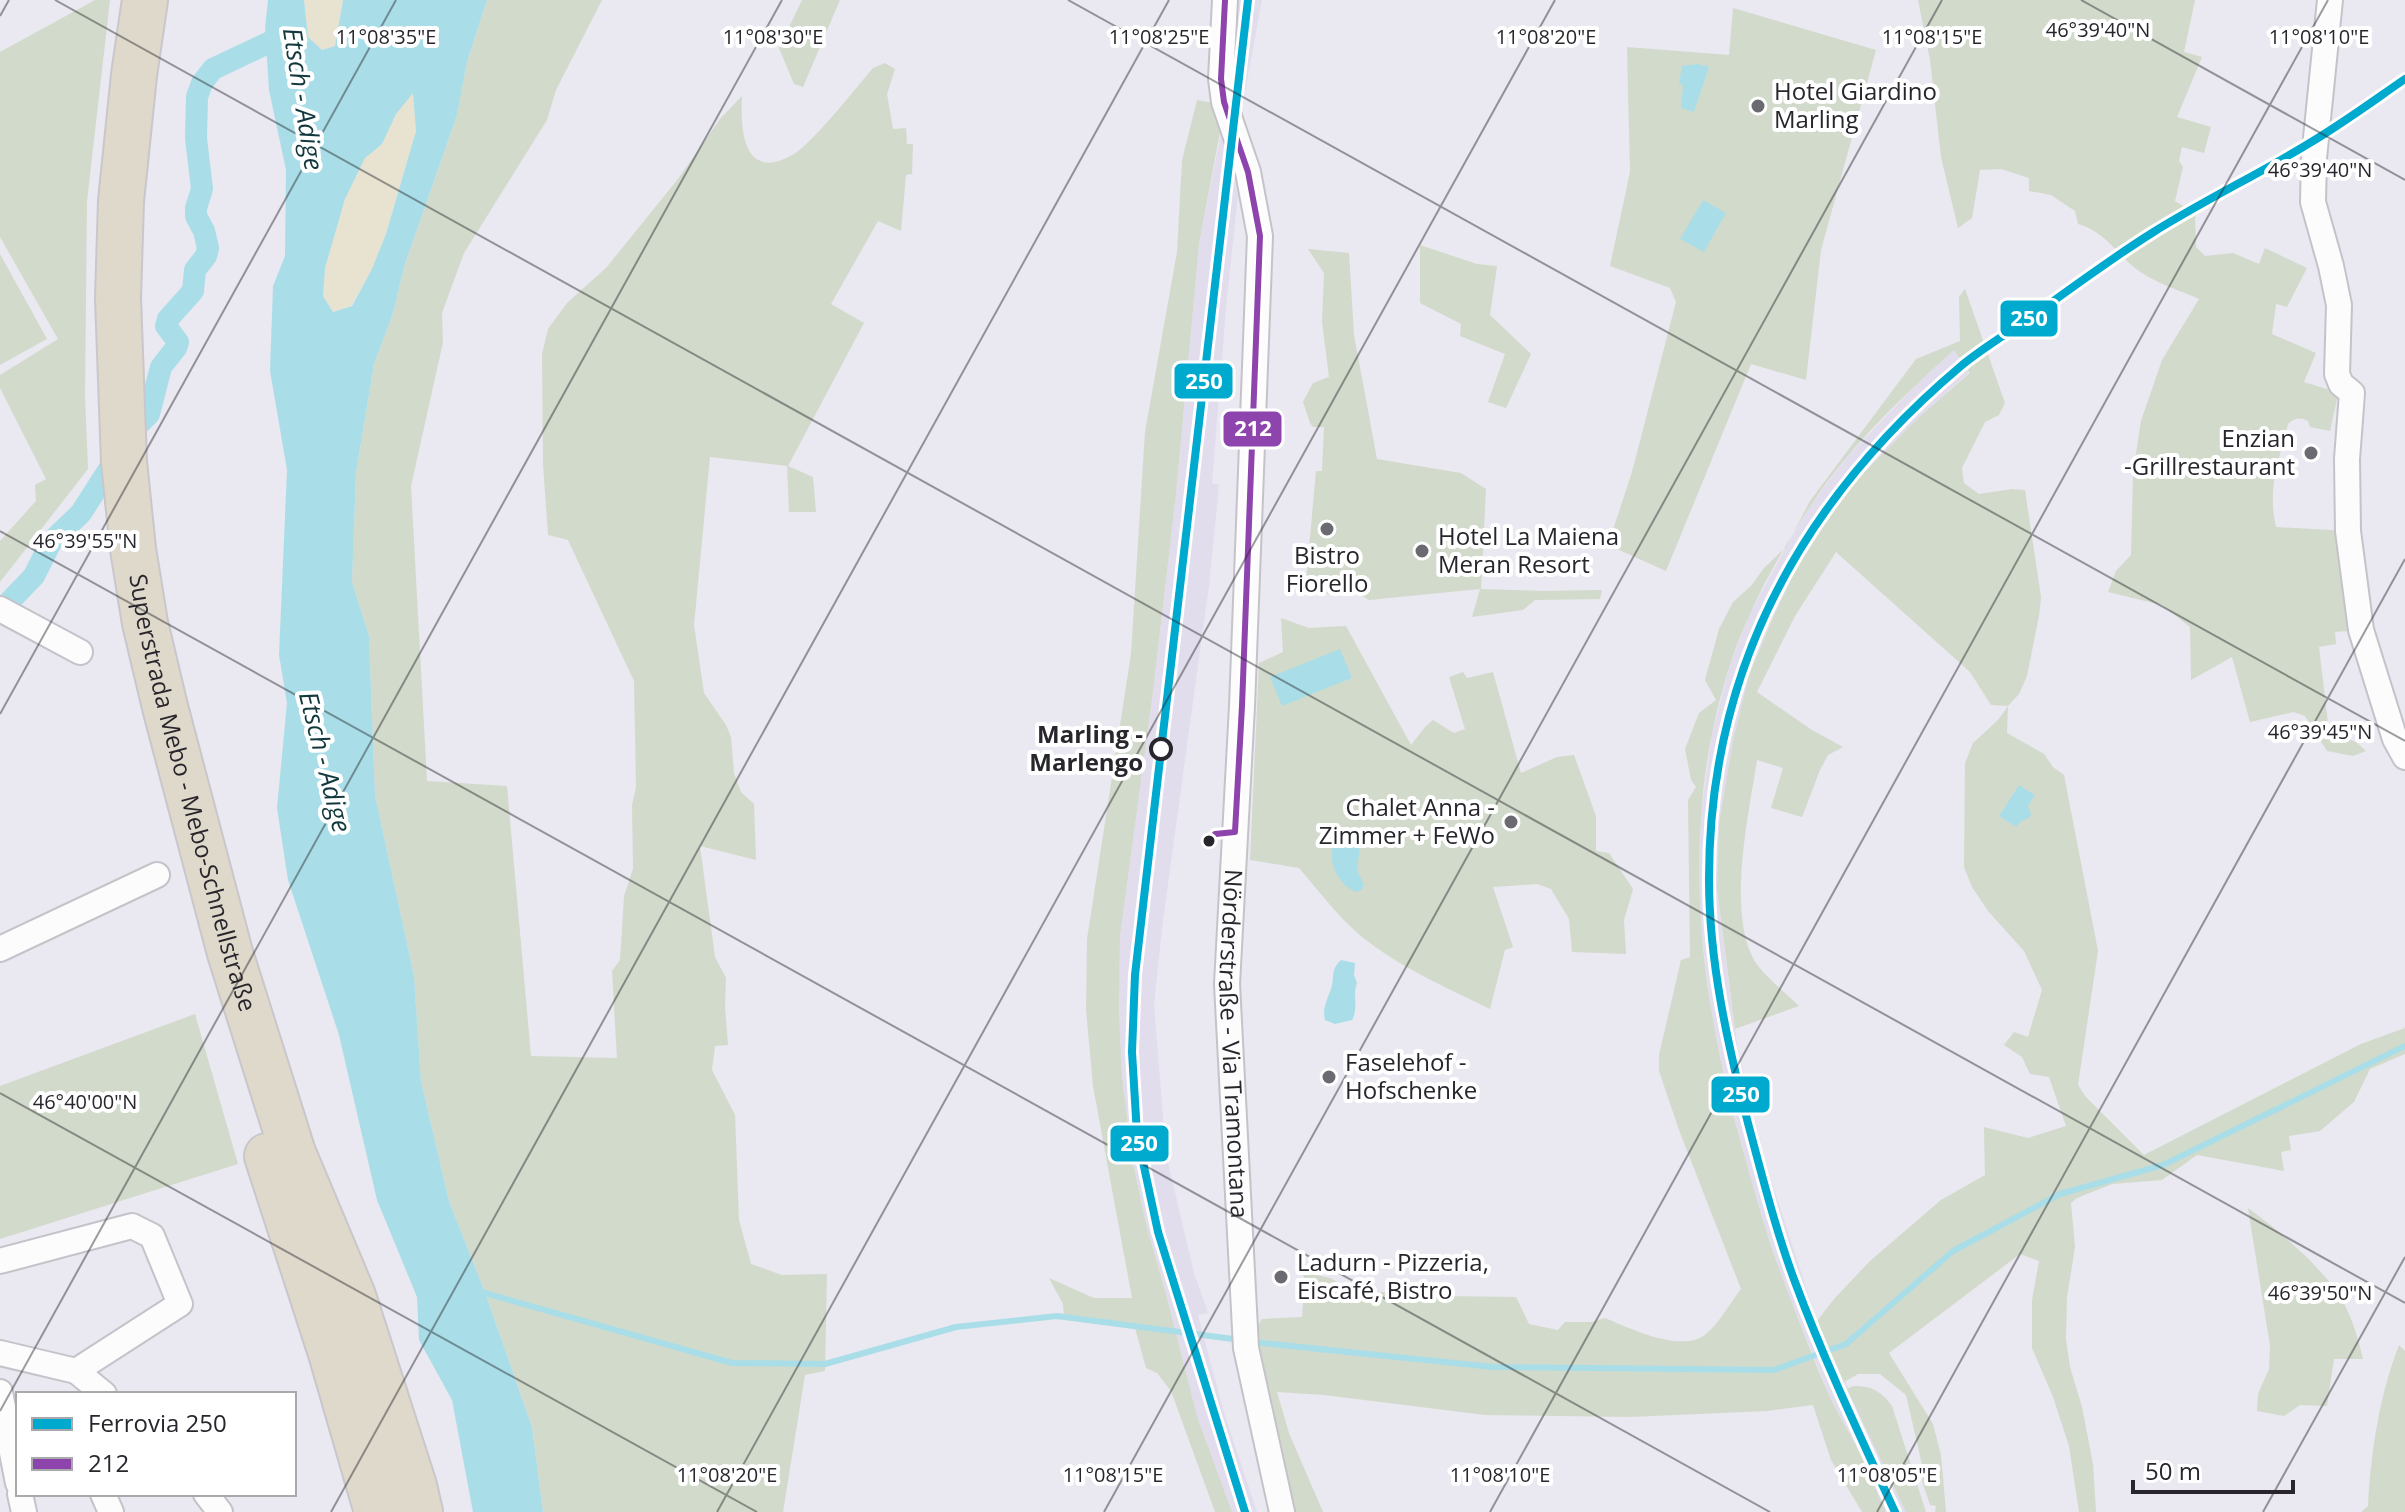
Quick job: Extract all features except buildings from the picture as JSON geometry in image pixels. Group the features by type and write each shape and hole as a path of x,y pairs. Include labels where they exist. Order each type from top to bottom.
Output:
{"highway":[{"name":"Superstrada Mebo - Mebo-Schnellstraße","path":"123,0 112,71 99,200 96,295 97,393 110,551 168,722 234,967 293,1153 353,1296 420,1512"},
{"name":"Superstrada Mebo - Mebo-Schnellstraße","path":"145,0 121,201 118,298 124,462 133,549 133,625 203,958 331,1353 377,1512"}],"street":[{"name":"Nörderstraße - Via Tramontana","path":"1225,0 1221,79 1224,102 1248,172 1260,236 1242,706 1227,984 1246,1338 1282,1512"},
{"path":"2330,0 2314,158 2313,202 2339,305 2337,374 2341,384 2352,393 2347,459 2348,531 2361,630 2395,739 2405,757"},
{"path":"0,609 80,652"},
{"path":"0,949 157,875"},
{"path":"0,1261 132,1226 152,1236 180,1304 78,1382"},
{"path":"0,1353 100,1392"},
{"path":"0,1392 16,1473"},
{"path":"208,1496 220,1512"}],"shaded area":[{"path":"1234,0 1262,0 1231,168 1238,195 1212,483 1219,485 1209,585 1154,1005 1166,1154 1194,1273 1208,1313 1198,1315 1224,1413 1257,1512 1232,1512 1197,1416 1146,1224 1132,1158 1122,1076 1119,1013 1120,936 1176,494 1199,244 1219,143 1233,47"},
{"path":"1954,350 1970,372 1919,417 1795,571 1749,675 1719,824 1717,888 1738,1050 1766,1165 1817,1321 1906,1512 1886,1512 1830,1397 1785,1286 1756,1200 1712,1023 1699,908 1700,820 1712,733 1730,665 1748,617 1812,503 1848,456"}],"green space":[{"path":"95,0 110,0 87,201 85,395 88,469 0,582 0,541 36,501 35,485 46,479 0,388 0,375 58,339 0,237 0,52"},
{"path":"487,0 602,0 556,90 547,120 464,253 442,313 443,342 411,486 427,781 507,786 531,1056 617,1058 612,971 620,960 624,896 633,869 632,805 636,787 634,681 568,540 548,535 543,464 542,354 548,329 567,303 606,268 678,179 720,119 742,96 743,129 749,150 763,162 775,162 802,148 873,68 885,63 895,69 887,94 893,129 906,128 907,144 913,144 912,174 906,175 901,231 878,221 831,304 864,323 788,466 813,477 816,512 789,512 787,466 710,457 694,625 704,693 731,737 734,773 741,792 754,804 756,860 700,846 715,957 726,978 728,1045 715,1046 712,1070 735,1115 739,1220 751,1264 782,1275 827,1274 825,1371 805,1375 783,1512 543,1512 532,1427 449,1201 421,1081 414,976 375,795 369,636 352,582 356,473 374,364 457,115 467,62"},
{"path":"802,0 840,0 803,87 794,84 779,48"},
{"path":"1918,0 2195,0 2184,52 2202,57 2177,117 2211,127 2204,153 2182,147 2179,161 2183,167 2175,201 2195,213 2196,247 2205,256 2233,253 2259,264 2265,248 2307,268 2287,307 2276,304 2272,334 2316,353 2304,382 2338,395 2330,431 2310,427 2308,421 2302,419 2288,424 2275,475 2274,513 2276,527 2348,531 2361,630 2335,632 2336,644 2319,647 2329,732 2356,742 2366,751 2353,756 2327,751 2305,716 2294,712 2250,722 2232,657 2191,680 2190,627 2162,605 2108,592 2116,571 2131,555 2133,473 2141,421 2162,360 2199,299 2142,273 2098,233 2078,224 2075,211 2051,195 2029,191 2029,178 2001,169 1980,170 1972,218 1958,228 1941,157 1930,60"},
{"path":"1733,8 1876,50 1821,250 1806,380 1751,364 1666,571 1608,545 1632,472 1676,302 1670,288 1610,266 1630,172 1627,47 1729,55"},
{"path":"1197,100 1225,105 1199,244 1176,494 1120,936 1119,1013 1122,1076 1132,1158 1146,1224 1197,1416 1232,1512 1215,1512 1171,1391 1157,1373 1146,1368 1135,1328 1064,1317 1063,1304 1049,1278 1094,1298 1132,1298 1093,1086 1086,1009 1087,939 1131,654 1145,432 1177,252 1182,160"},
{"path":"1420,245 1477,264 1497,266 1490,315 1531,354 1506,408 1488,402 1505,354 1460,336 1461,324 1420,303"},
{"path":"1308,249 1349,253 1354,335 1377,459 1461,473 1486,489 1481,589 1602,590 1600,599 1535,600 1523,610 1472,617 1480,589 1369,600 1356,592 1305,593 1316,471 1322,471 1324,427 1313,427 1303,402 1313,383 1329,377 1322,322 1324,273"},
{"path":"0,254 47,339 0,365"},
{"path":"1965,289 2005,403 1999,415 1985,422 1962,468 1964,483 1979,494 2025,490 2041,597 2027,676 2019,694 2008,706 1991,705 1970,672 1836,552 1795,616 1757,692 1843,747 1828,755 1802,817 1771,808 1783,768 1757,760 1742,867 1743,923 1749,947 1763,972 1799,1006 1735,1029 1717,888 1719,824 1733,741 1749,675 1795,571 1845,492 1919,417 1970,373 1954,350 1859,443 1826,484 1793,534 1810,501 1916,359 1960,341 1959,297"},
{"path":"1784,549 1737,644 1715,722 1705,779 1700,837 1704,953 1722,1068 1772,1249 1824,1384 1886,1512 1862,1512 1831,1460 1813,1405 1767,1411 1629,1417 1485,1415 1277,1392 1289,1433 1323,1512 1292,1512 1256,1353 1258,1325 1262,1319 1302,1317 1305,1279 1299,1268 1306,1264 1314,1274 1330,1278 1352,1290 1516,1297 1529,1324 1558,1330 1565,1322 1592,1322 1605,1318 1656,1337 1683,1341 1706,1334 1741,1289 1679,1130 1659,1071 1659,1055 1681,960 1690,957 1688,800 1696,787 1691,780 1685,749 1699,713 1716,700 1705,680 1719,629 1733,602"},
{"path":"1281,618 1309,628 1346,626 1411,745 1433,720 1454,733 1465,729 1449,677 1463,672 1467,678 1493,672 1521,773 1557,757 1574,755 1596,816 1596,851 1609,853 1633,889 1624,920 1626,954 1572,952 1569,919 1551,889 1537,884 1493,887 1513,947 1505,950 1490,1009 1391,958 1361,936 1344,921 1299,868 1250,860 1259,663 1283,652"},
{"path":"2008,706 2007,733 2044,754 2053,767 2064,775 2098,951 2078,1085 2085,1096 2144,1155 2361,1044 2405,1028 2405,1054 2370,1069 2354,1102 2320,1131 2289,1136 2291,1150 2281,1152 2284,1171 2197,1155 2162,1180 2112,1184 2071,1203 2075,1247 2067,1297 2066,1339 2093,1464 2096,1512 2079,1512 2069,1446 2032,1348 2032,1300 2039,1261 2020,1254 1889,1353 1933,1424 1941,1455 1946,1512 1935,1512 1936,1506 1930,1505 1922,1481 1924,1473 1906,1395 1880,1374 1858,1374 1844,1382 1817,1321 1870,1261 1941,1200 1985,1175 1984,1127 2028,1138 2066,1126 2049,1077 2030,1074 2022,1057 2004,1045 2014,1032 2028,1037 2042,990 2024,951 1988,911 1972,887 1964,867 1965,763 1973,743"},
{"path":"195,1014 238,1164 0,1239 0,1086"},
{"path":"2248,1208 2321,1272 2339,1295 2351,1318 2363,1359 2334,1359 2327,1406 2300,1405 2284,1416 2257,1411 2258,1394 2269,1369 2270,1346"},
{"path":"2399,1345 2405,1351 2405,1512 2361,1512 2368,1506 2377,1424"},
{"path":"1853,1386 1876,1390 1892,1406 1926,1512 1906,1512 1847,1389"}],"sand":[{"path":"304,0 343,0 335,46 322,50 308,37"},
{"path":"413,92 416,131 386,234 372,269 351,306 333,312 323,296 325,268 345,199 365,157 382,144 396,114"}],"water":[{"name":"Etsch - Adige","path":"268,0 304,0 308,37 322,50 335,46 343,0 487,0 467,62 457,115 374,364 356,473 352,582 369,636 375,795 414,976 421,1081 449,1201 532,1427 543,1512 473,1512 452,1400 419,1340 417,1297 377,1200 339,1035 288,880 277,808 287,703 279,655 287,470 270,371 273,286 285,256 286,170 269,90 265,28","holes":["413,93 416,131 386,234 372,269 352,306 333,312 323,296 325,268 345,199 365,158 382,144 396,114"]},
{"path":"1698,64 1709,67 1694,112 1681,108 1683,85 1679,84 1682,66"},
{"path":"1703,200 1726,213 1704,252 1680,239"},
{"path":"1340,649 1352,678 1282,706 1270,677"},
{"path":"2019,785 2035,795 2028,806 2029,818 2016,827 1999,816"},
{"path":"1351,831 1361,836 1357,870 1364,885 1357,892 1341,880 1332,861 1335,842"},
{"path":"1341,960 1355,963 1355,1011 1352,1020 1335,1024 1325,1020 1324,1012 1334,970"}],"waterway":[{"name":"Etsch - Adige","path":"10,601 34,576 51,542 81,513 136,427 149,414 161,367 176,348 178,342 166,326 168,319 193,291 195,270 208,248 196,216 202,189 196,138 197,97 202,83 213,69 289,33"},
{"path":"1252,1342 1493,1367 1774,1370 1846,1344 1953,1251 2060,1194 2163,1165 2405,1046"},
{"path":"481,1292 732,1363 825,1364 956,1327 1057,1316 1241,1340"}],"rail line":[{"name":"250","path":"1245,1512 1158,1232 1137,1134 1132,1052 1135,975 1248,0"},
{"name":"250","path":"1895,1512 1830,1369 1788,1263 1749,1127 1721,1004 1710,910 1713,802 1726,729 1747,660 1775,594 1811,532 1855,473 1905,418 1961,366 2137,243 2321,136 2405,79"}],"transit line":[{"name":"212","path":"1208,842 1215,834 1235,832 1260,236 1248,172 1224,102 1221,79 1225,0"}],"place":[{"name":"Hotel Giardino Marling","path":"1758,106"},
{"name":"Enzian -Grillrestaurant","path":"2311,453"},
{"name":"Bistro Fiorello","path":"1327,529"},
{"name":"Hotel La Maiena Meran Resort","path":"1422,551"},
{"name":"Marling - Marlengo","path":"1161,749"},
{"name":"Chalet Anna - Zimmer + FeWo","path":"1511,822"},
{"name":"Faselehof - Hofschenke","path":"1329,1077"},
{"name":"Ladurn - Pizzeria, Eiscafé, Bistro","path":"1281,1277"}]}
